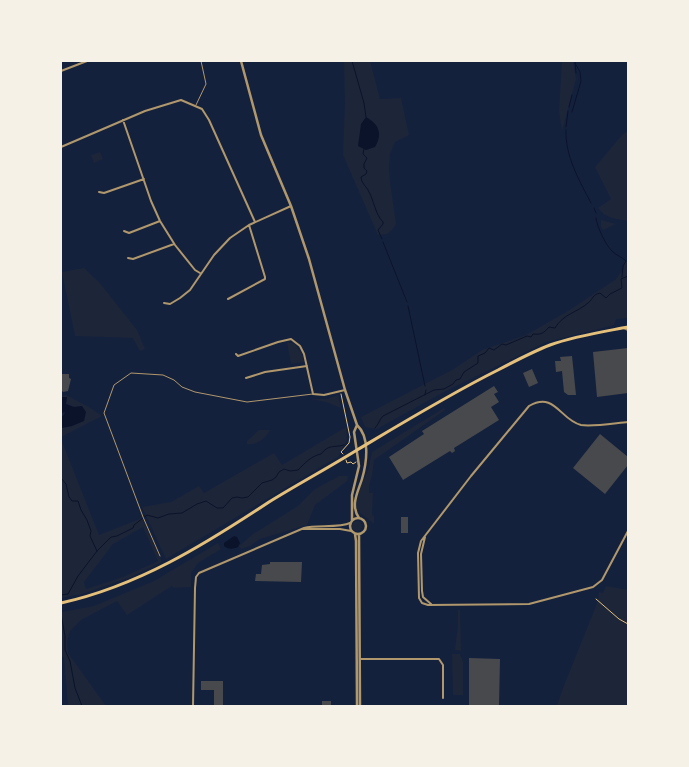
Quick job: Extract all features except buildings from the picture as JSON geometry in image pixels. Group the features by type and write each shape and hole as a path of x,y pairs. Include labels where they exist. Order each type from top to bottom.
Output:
{"main road":[{"path":"61,603 100,593 130,582 164,566 230,528 428,406 542,348 585,336 624,328 628,329"}],"street":[{"path":"61,71 87,61"},
{"path":"193,706 196,577 199,573 309,527 342,526 350,523 352,520 352,495 359,466 354,432 356,425 309,259 291,206 261,135 241,61"},
{"path":"61,147 145,111 181,100 196,105 202,109 209,120 255,222"},
{"path":"123,120 160,221 174,244 195,270 200,273"},
{"path":"99,192 104,193 144,179"},
{"path":"164,303 170,304 184,296 190,290 200,273 216,252 239,231 291,206"},
{"path":"124,231 129,233 160,221"},
{"path":"228,299 265,279 249,225"},
{"path":"128,258 133,259 174,244"},
{"path":"236,354 238,356 290,339 300,346 304,354 314,394 324,395 346,390"},
{"path":"246,378 265,372 307,366"},
{"path":"628,422 581,425 573,421 551,404 540,402 529,406 462,487 421,541 418,550 418,595 422,603 432,604 529,604 593,587 602,580 628,532"},
{"path":"302,530 340,529 351,531 355,534 360,534 366,527 364,520 359,518 356,512 355,496 362,479 366,444 360,428 356,425"},
{"path":"352,520 359,518"},
{"path":"350,523 351,531"},
{"path":"355,534 360,706"},
{"path":"357,706 360,534"},
{"path":"425,536 422,554 422,591 423,598 432,604"},
{"path":"358,659 439,659 443,665 443,698"}],"lane":[{"path":"196,105 206,84 201,61"},
{"path":"160,556 143,517 104,413 114,385 131,374 155,374 169,377 182,387 195,392 246,402 314,394"}],"path":[{"path":"340,391 350,437 349,443 341,452"},
{"path":"347,463 351,462 353,464"},
{"path":"596,598 619,619 628,624"}],"shaded area":[{"path":"344,61 370,61 380,99 401,98 409,135 395,142 390,154 390,182 396,224 387,234 378,235 343,155 345,103"},
{"path":"562,61 573,61 576,79 562,131 559,111"},
{"path":"366,117 377,126 379,138 375,147 366,150 358,146 361,124"},
{"path":"628,131 628,221 607,216 598,208 611,199 595,167 622,135"},
{"path":"100,152 103,159 94,163 91,155"},
{"path":"601,220 616,224 603,230"},
{"path":"624,261 628,262 628,318 616,319 614,325 546,342 444,392 377,429 365,427 361,417 452,370 482,350 526,335 568,311 616,279 624,268"},
{"path":"84,268 99,282 137,330 145,349 140,351 133,338 75,336 62,272"},
{"path":"287,342 295,344 302,354 304,362 291,364"},
{"path":"66,395 89,407 102,416 61,437 61,428 72,426 82,406 74,407 66,404 67,398 61,396"},
{"path":"338,395 341,408 326,402 311,399 326,399"},
{"path":"61,397 67,397 66,404 74,407 82,406 86,412 84,421 72,426 61,428 61,415 63,416 65,413 64,412 61,414"},
{"path":"444,408 445,410 374,460 369,486 369,493 373,493 373,523 360,513 360,510 357,510 357,498 369,467 372,452"},
{"path":"346,427 347,440 339,456 166,559 142,507 171,502 199,486 204,493 274,453 282,465"},
{"path":"259,430 270,430 260,441 254,444 247,444 247,441"},
{"path":"61,439 99,535 142,518 162,562 131,577 82,594 61,598","holes":["143,527 158,561 123,577 86,589 84,582 113,544"]},
{"path":"339,476 348,476 347,481 315,505 307,525 260,539 250,546 241,549 239,546 253,534 298,506 315,489"},
{"path":"355,521 359,521 361,522 361,530 355,531 352,528 352,524"},
{"path":"234,536 237,537 240,543 238,547 231,549 224,546 224,543"},
{"path":"218,543 221,549 198,563 191,573 191,587 174,588 172,586 127,615 117,601 81,620 70,631 67,642 68,653 106,706 68,706 64,657 61,657 62,612 94,606 154,581"},
{"path":"606,586 628,590 628,706 557,706 598,601 599,592 603,593"},
{"path":"458,610 460,610 461,651 455,650"},
{"path":"452,654 460,654 463,662 463,695 453,695"}],"waterway":[{"path":"352,61 364,103 366,117"},
{"path":"575,61 576,73"},
{"path":"572,112 581,81 580,72 575,63"},
{"path":"569,107 572,95"},
{"path":"566,127 568,111"},
{"path":"566,130 566,140 570,158 591,203"},
{"path":"364,149 363,154 367,158 364,168 367,171 361,179 370,194 380,219 383,222 378,230 382,239"},
{"path":"594,208 596,213"},
{"path":"596,218 600,231 610,249 626,261 623,266 622,277"},
{"path":"383,242 407,302"},
{"path":"375,428 383,416 434,390 444,389 453,384 456,380 460,379 464,372 478,363 478,356 485,353 489,348 494,350 502,344 506,345 527,336 531,337 533,334 542,333 549,327 555,328 562,319 584,306 596,295 600,293 606,298 610,294 622,288 621,279 628,276"},
{"path":"408,306 425,386"},
{"path":"425,395 426,390"},
{"path":"61,595 68,594 78,576 97,551 111,537 117,536 133,528 134,525 147,515 158,518 169,514 182,513 197,504 206,501 217,508 223,508 232,498 248,497 262,483 272,480 284,469 290,471 298,470 308,460 321,454 326,449 344,445"},
{"path":"61,478 66,484 69,497 72,501 78,501 87,520 91,531 90,536 97,551"},
{"path":"61,614 65,636 65,650 70,661 75,688 82,706"}]}
